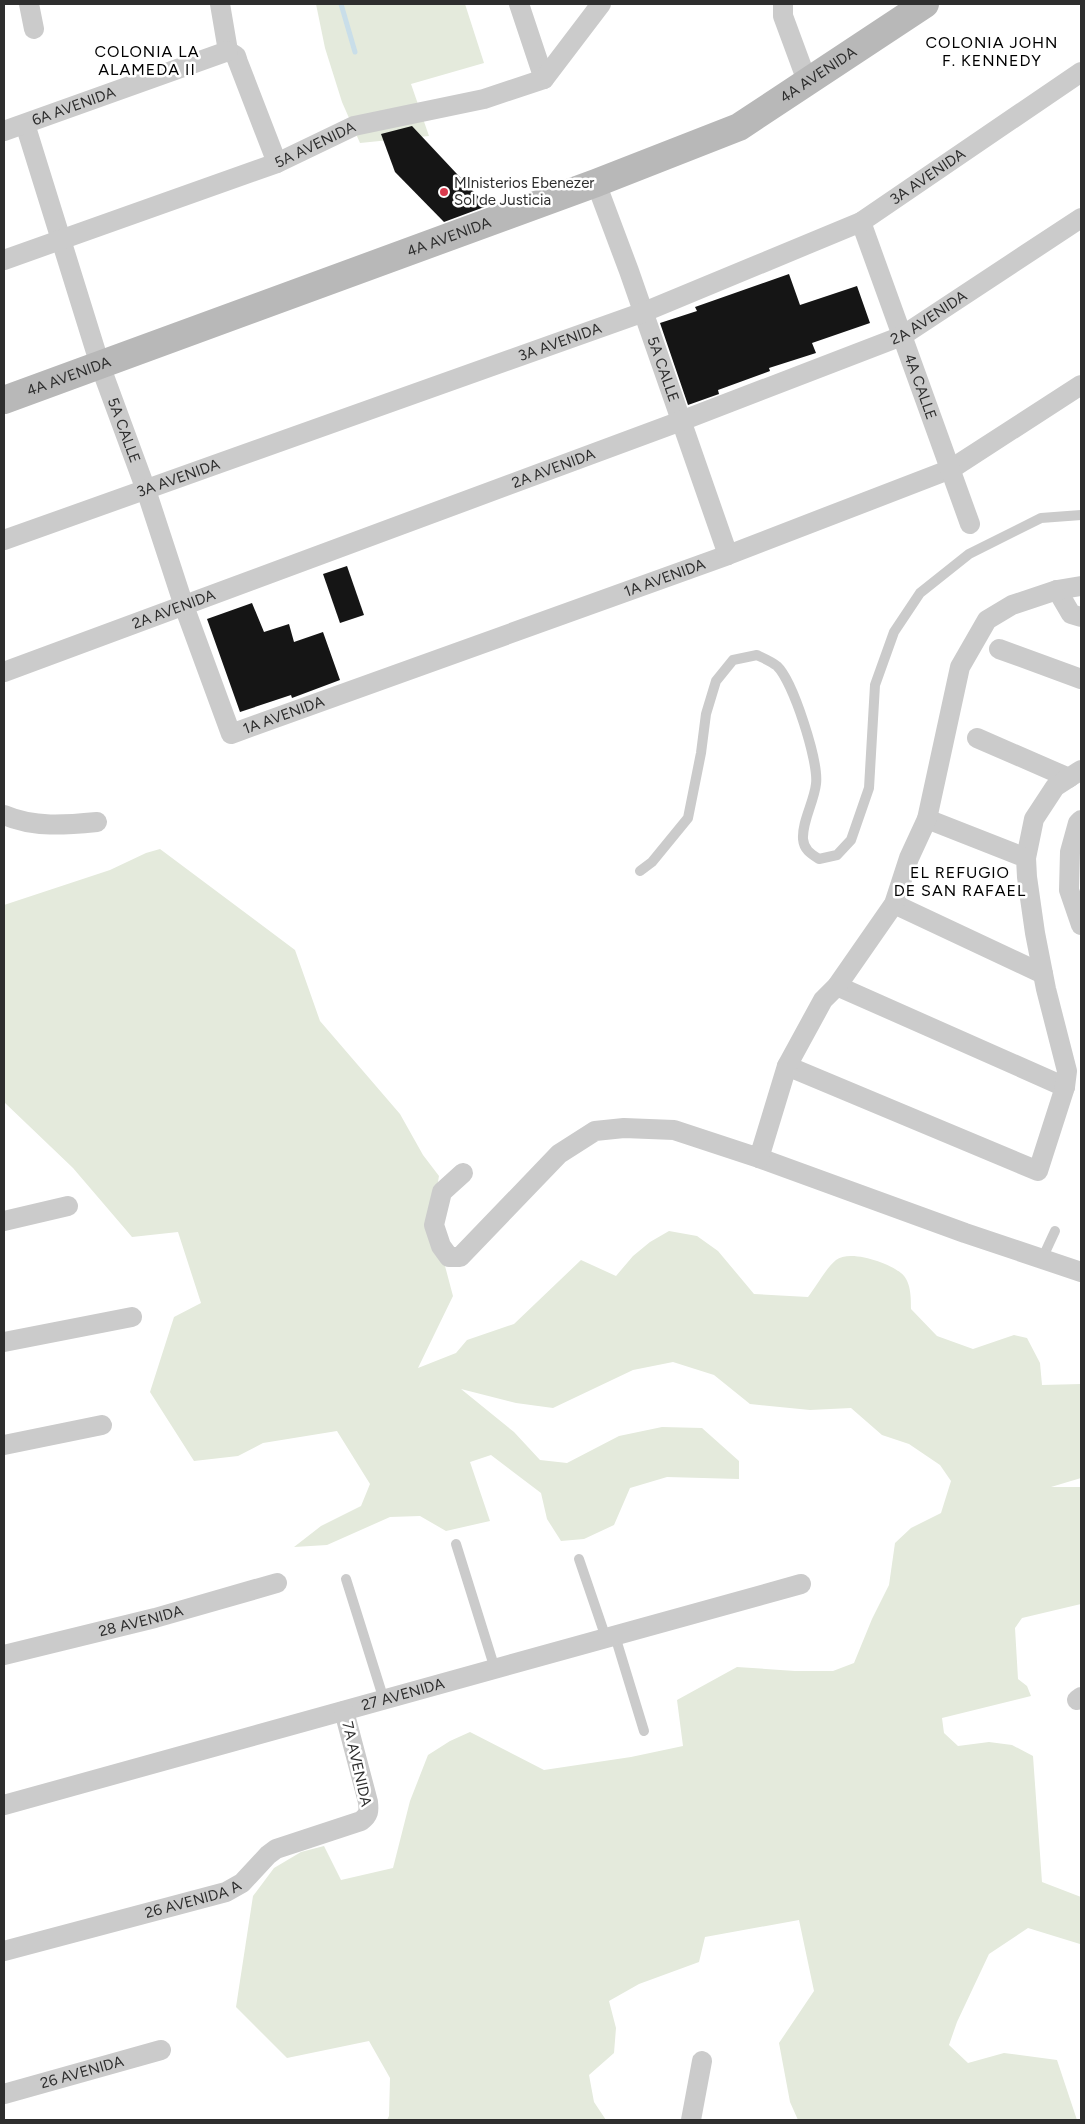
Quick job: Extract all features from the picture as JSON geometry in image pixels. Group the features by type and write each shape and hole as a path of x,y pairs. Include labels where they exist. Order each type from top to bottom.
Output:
{"street":[{"path":"29,4 34,29"},
{"path":"220,4 228,51 236,56 277,162"},
{"path":"519,4 544,79"},
{"path":"544,79 601,4"},
{"path":"783,4 784,16 807,81"},
{"name":"4A AVENIDA","path":"4,400 596,183 739,127 925,4"},
{"name":"6A AVENIDA","path":"4,131 228,51"},
{"name":"3A AVENIDA","path":"4,540 644,312 861,222 1081,72"},
{"name":"5A AVENIDA","path":"4,260 277,162 354,126 484,99 544,79"},
{"name":"5A CALLE","path":"26,124 100,365 146,490 184,606 231,734"},
{"name":"5A CALLE","path":"596,183 644,312 728,554"},
{"name":"2A AVENIDA","path":"4,672 681,421 902,336 1081,218"},
{"name":"4A CALLE","path":"861,222 970,524"},
{"name":"1A AVENIDA","path":"231,734 728,554 951,469 1081,385"},
{"path":"759,1158 787,1066 823,1000 837,986 894,904 908,858 927,819 960,667 987,620 1012,605 1057,590 1081,586"},
{"path":"1057,590 1071,614 1081,617"},
{"path":"999,649 1081,679"},
{"path":"976,738 1075,774"},
{"path":"787,1066 1038,1171 1065,1087 1067,1071 1043,974 1033,924 1026,858 1034,819 1055,787 1075,774"},
{"path":"4,815 13,819 40,824 98,822"},
{"path":"927,819 1026,858"},
{"path":"1081,820 1078,823 1070,852 1069,890 1081,925"},
{"path":"894,904 1043,974"},
{"path":"837,986 1065,1087"},
{"path":"463,1173 442,1192 434,1225 441,1246 449,1257 460,1257 559,1154 595,1131 624,1128 674,1130 759,1158 1042,1259 1080,1269"},
{"path":"4,1221 68,1206"},
{"path":"4,1342 132,1317"},
{"path":"4,1445 102,1425"},
{"name":"28 AVENIDA","path":"4,1656 155,1618 277,1583"},
{"name":"27 AVENIDA","path":"4,1805 801,1584"},
{"name":"7A AVENIDA","path":"344,1711 368,1802 369,1810 367,1817"},
{"name":"26 AVENIDA A","path":"4,1952 226,1892 242,1883 276,1849 361,1821 367,1817"},
{"name":"26 AVENIDA","path":"4,2094 161,2050"},
{"path":"691,2120 702,2061"}],"lane":[{"path":"640,872 652,862 688,818 701,753 706,714 716,680 733,660 757,655 777,666 792,691 812,752 817,782 804,830 803,841 809,853 819,859 837,855 851,840 869,788 875,685 894,632 920,593 969,554 1041,518 1081,515"},
{"path":"1042,1259 1055,1231"},
{"path":"456,1544 495,1669"},
{"path":"580,1559 611,1637 644,1731"},
{"path":"346,1579 384,1700"}],"shaded area":[{"path":"316,4 465,4 484,63 411,84 429,136 360,143 342,102 325,48"},
{"path":"160,849 295,950 320,1021 400,1114 423,1155 439,1176 434,1205 435,1252 445,1266 453,1296 418,1368 456,1353 467,1340 514,1324 581,1260 616,1276 633,1256 650,1242 669,1231 697,1236 718,1251 754,1294 808,1297 832,1263 842,1257 860,1257 888,1265 901,1273 907,1280 910,1290 911,1309 937,1336 973,1349 1014,1335 1027,1338 1040,1363 1042,1385 1081,1384 1081,1478 1051,1487 1081,1487 1081,1604 1022,1618 1015,1628 1018,1679 1027,1686 1031,1696 942,1718 944,1733 958,1746 989,1742 1012,1745 1033,1756 1042,1882 1081,1897 1080,1944 1028,1928 989,1954 957,2022 949,2045 968,2063 1004,2053 1057,2060 1077,2120 798,2120 790,2102 779,2043 814,1991 799,1920 705,1937 699,1962 639,1984 609,2001 616,2028 614,2053 589,2075 594,2102 606,2120 387,2120 389,2116 390,2078 369,2041 287,2058 236,2007 253,1896 274,1868 301,1852 324,1846 341,1880 393,1868 410,1801 428,1755 450,1741 470,1732 544,1770 631,1757 683,1746 677,1700 737,1667 795,1671 833,1671 854,1663 872,1619 889,1585 895,1543 911,1528 941,1513 951,1481 940,1465 909,1444 882,1435 851,1408 810,1410 750,1404 714,1375 673,1362 633,1370 553,1408 516,1403 461,1389 514,1432 540,1460 567,1463 619,1436 662,1427 702,1428 739,1461 739,1479 667,1477 630,1488 614,1525 584,1539 561,1541 547,1519 541,1493 491,1455 470,1462 490,1521 446,1531 420,1516 390,1517 327,1545 294,1547 321,1526 361,1506 370,1484 337,1431 263,1443 238,1456 194,1461 150,1392 174,1317 201,1303 178,1232 132,1237 73,1168 4,1102 4,905 110,870 146,853"}],"building":[{"name":"MInisterios Ebenezer Sol de Justicia","path":"412,126 487,206 444,222 395,172 381,134"},
{"path":"789,274 800,305 857,286 870,323 812,343 816,353 769,368 770,371 718,390 719,394 688,405 660,323 697,311 695,307"},
{"path":"347,566 364,615 340,623 323,574"},
{"path":"252,603 264,632 289,624 294,642 323,632 340,680 292,698 291,695 240,712 207,619"}],"waterway":[{"path":"341,4 355,52"}],"place":[{"name":"MInisterios Ebenezer Sol de Justicia","path":"444,192"}],"district":[{"name":"COLONIA JOHN F. KENNEDY","path":"992,51"},
{"name":"COLONIA LA ALAMEDA II","path":"147,60"},
{"name":"EL REFUGIO DE SAN RAFAEL","path":"960,881"}]}
